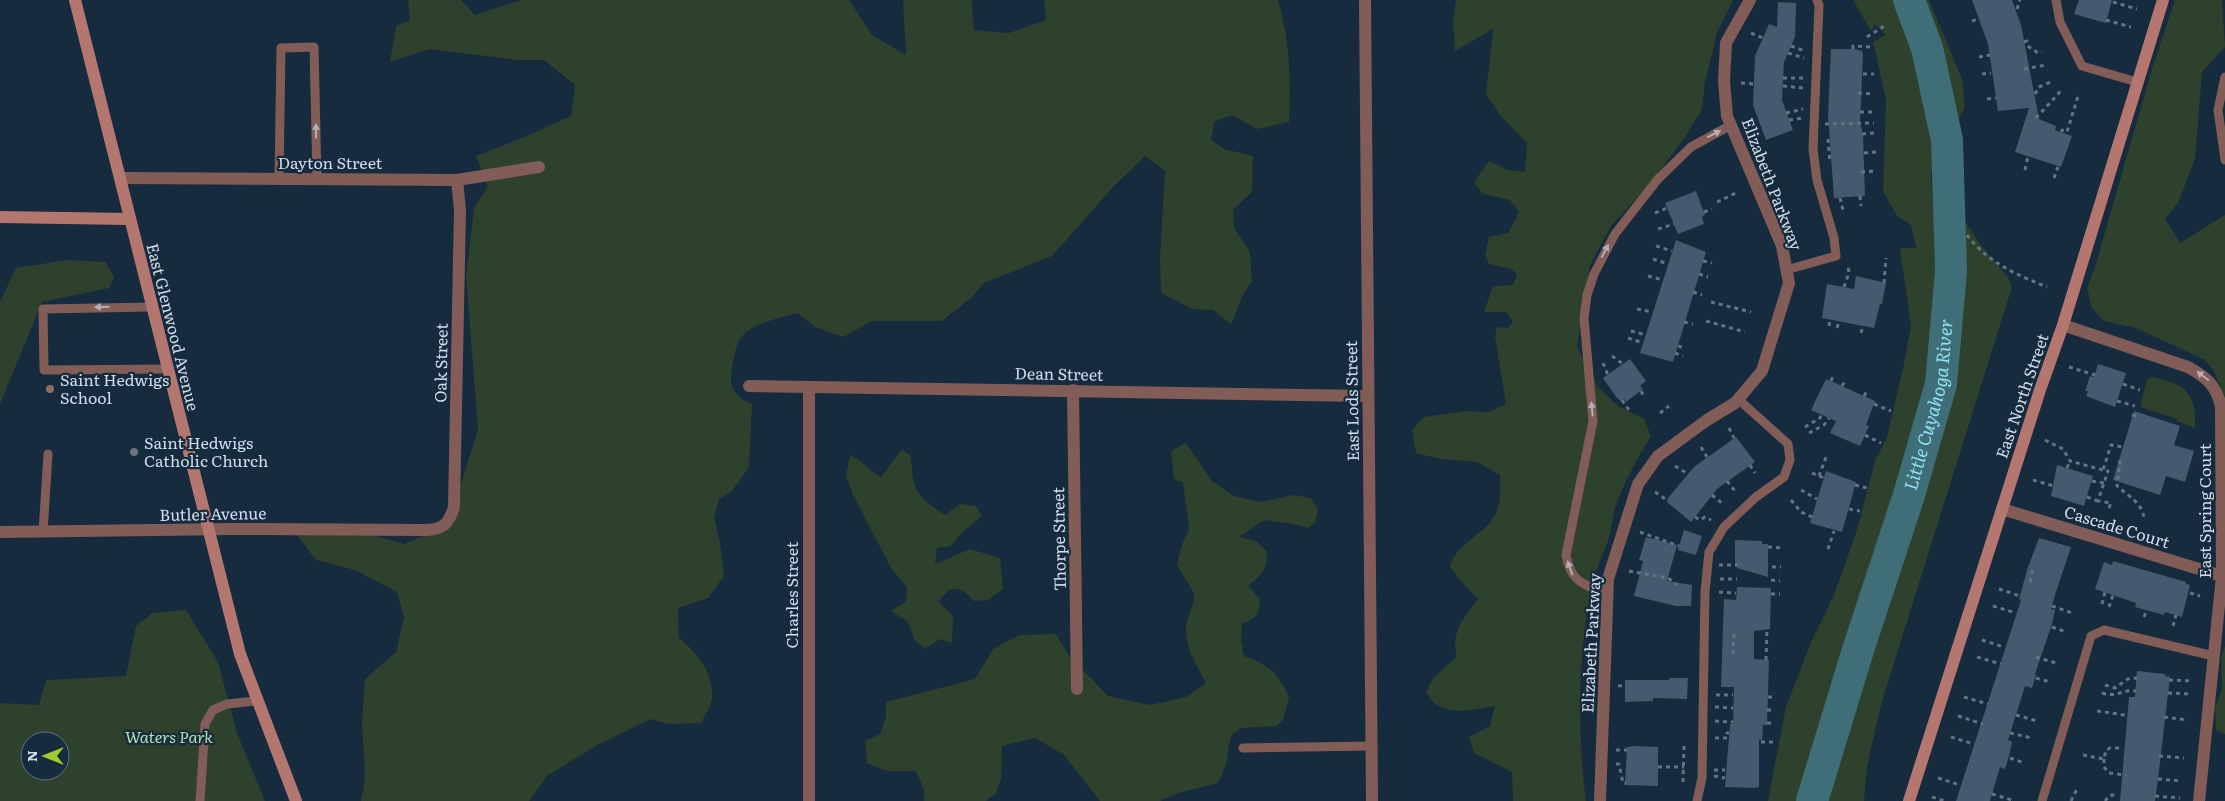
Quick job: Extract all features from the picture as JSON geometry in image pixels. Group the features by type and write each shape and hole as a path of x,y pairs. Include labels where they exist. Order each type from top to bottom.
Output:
{"street":[{"name":"East Glenwood Avenue","path":"75,0 121,178 128,219 206,529 240,654 256,701 296,801"},
{"name":"East Lods Street","path":"1365,0 1372,801"},
{"name":"Elizabeth Parkway","path":"1600,801 1608,579 1638,484 1658,456 1738,399 1762,371 1790,283 1782,246 1727,116 1724,81 1726,43 1750,0"},
{"name":"East North Street","path":"1909,801 2063,325 2163,0"},
{"name":"Dayton Street","path":"121,178 457,180 539,166"},
{"name":"Oak Street","path":"427,530 443,527 450,521 454,508 460,210 457,180"},
{"path":"0,217 128,219"},
{"name":"East Spring Court","path":"2063,325 2188,367 2207,378 2218,392 2221,406 2222,576 2199,801"},
{"name":"Dean Street","path":"749,386 1367,396"},
{"name":"Charles Street","path":"809,388 809,801"},
{"name":"Thorpe Street","path":"1073,390 1077,689"},
{"name":"Cascade Court","path":"2002,509 2222,576"},
{"name":"Butler Avenue","path":"0,532 206,529 427,530"}],"lane":[{"path":"1786,270 1836,256 1834,238 1817,180 1813,149 1819,5 1817,0"},
{"path":"2056,0 2060,22 2082,66 2137,82"},
{"path":"279,179 281,48 314,47 317,179"},
{"path":"2225,77 2218,110 2225,160"},
{"path":"1608,595 1574,578 1568,569 1566,554 1593,421 1584,337 1587,295 1603,254 1615,234 1658,179 1691,146 1731,126"},
{"path":"151,307 43,310 44,370 167,369"},
{"path":"1697,801 1702,778 1705,592 1709,552 1724,527 1756,497 1784,476 1790,460 1788,444 1738,399"},
{"path":"43,532 48,454"},
{"path":"2042,801 2091,636 2104,630 2214,656"},
{"path":"200,801 205,724 212,710 227,704 256,701"},
{"path":"1243,748 1372,746"},
{"path":"1600,801 1609,801"}],"path":[{"path":"2017,9 2020,0"},
{"path":"2113,2 2137,9"},
{"path":"1972,21 1979,18"},
{"path":"2106,20 2131,27"},
{"path":"1866,37 1884,26"},
{"path":"1751,33 1763,38"},
{"path":"2024,42 2027,42 2029,47 2038,53 2042,52"},
{"path":"1791,46 1806,51"},
{"path":"1854,49 1853,46 1870,47"},
{"path":"1788,53 1806,58"},
{"path":"1979,57 1990,56"},
{"path":"2024,69 2046,65"},
{"path":"1982,74 1991,73"},
{"path":"1863,74 1874,74"},
{"path":"1783,78 1805,78"},
{"path":"2035,94 2039,87 2051,82"},
{"path":"1741,84 1754,84"},
{"path":"1782,86 1805,88"},
{"path":"2036,118 2058,93 2060,88"},
{"path":"1858,93 1874,94"},
{"path":"2062,132 2062,130 2067,132 2078,93"},
{"path":"1987,99 1996,98"},
{"path":"1786,113 1805,109"},
{"path":"1860,112 1874,112"},
{"path":"1789,120 1804,118"},
{"path":"1820,124 1874,123"},
{"path":"1862,134 1874,133"},
{"path":"1828,138 1830,164"},
{"path":"1864,153 1876,152"},
{"path":"2025,170 2028,156"},
{"path":"2054,178 2058,167"},
{"path":"1861,172 1876,171"},
{"path":"1717,202 1736,193"},
{"path":"1860,196 1861,206"},
{"path":"1840,198 1843,210"},
{"path":"1655,213 1667,208"},
{"path":"1704,212 1712,209"},
{"path":"1658,229 1674,224"},
{"path":"1967,235 1979,251 1993,261 2047,287"},
{"path":"1656,246 1672,251"},
{"path":"1884,283 1886,258"},
{"path":"1653,259 1668,264"},
{"path":"1703,261 1712,263"},
{"path":"1844,287 1849,273 1848,265"},
{"path":"1699,274 1708,277"},
{"path":"1648,276 1663,280"},
{"path":"1693,292 1702,294"},
{"path":"1711,302 1751,312"},
{"path":"1637,309 1652,312"},
{"path":"1829,326 1830,319"},
{"path":"1706,321 1745,332"},
{"path":"1837,328 1839,321"},
{"path":"1684,322 1693,324"},
{"path":"1861,333 1863,326"},
{"path":"1630,331 1646,335"},
{"path":"1628,338 1643,343"},
{"path":"1678,346 1685,348"},
{"path":"1675,353 1683,356"},
{"path":"1612,356 1623,364"},
{"path":"1602,360 1608,375"},
{"path":"2069,367 2095,375"},
{"path":"1831,381 1833,376"},
{"path":"1842,386 1845,381"},
{"path":"2123,384 2140,390"},
{"path":"1641,391 1645,398"},
{"path":"1864,396 1867,391"},
{"path":"1622,400 1629,410"},
{"path":"2117,401 2135,406"},
{"path":"1874,404 1891,411"},
{"path":"1660,413 1669,406"},
{"path":"1805,427 1820,418 1821,415"},
{"path":"2132,415 2139,416"},
{"path":"1809,433 1824,425 1829,418"},
{"path":"1728,428 1734,438"},
{"path":"1865,436 1881,443"},
{"path":"2045,440 2063,448 2070,461 2108,472 2098,501"},
{"path":"2103,470 2111,445 2123,447"},
{"path":"1701,447 1707,457"},
{"path":"1819,476 1826,457"},
{"path":"2120,460 2117,486 2138,503 2144,519"},
{"path":"2067,468 2070,461"},
{"path":"1750,465 1755,473"},
{"path":"1675,466 1688,474"},
{"path":"1812,473 1824,478"},
{"path":"2033,480 2054,486"},
{"path":"1727,481 1735,491"},
{"path":"2092,481 2104,483"},
{"path":"1855,485 1867,488"},
{"path":"1801,490 1817,499"},
{"path":"1655,492 1668,501"},
{"path":"1712,495 1723,504"},
{"path":"2087,497 2111,503 2109,508"},
{"path":"1791,500 1801,512 1812,517"},
{"path":"1849,509 1860,511"},
{"path":"1694,517 1700,520 1706,517 1711,520"},
{"path":"1828,550 1834,531"},
{"path":"1640,532 1679,546"},
{"path":"1768,547 1782,548"},
{"path":"1772,567 1781,567"},
{"path":"2030,582 2033,570"},
{"path":"1629,571 1668,578 1677,585"},
{"path":"1720,579 1737,579"},
{"path":"1771,580 1780,581"},
{"path":"1999,589 2020,596"},
{"path":"1718,592 1736,593"},
{"path":"2102,604 2105,592"},
{"path":"2190,593 2200,596"},
{"path":"1771,594 1780,594"},
{"path":"2110,607 2113,595"},
{"path":"1993,606 2016,613"},
{"path":"2052,606 2072,613"},
{"path":"2144,617 2146,612"},
{"path":"2172,626 2176,615"},
{"path":"2052,627 2066,632"},
{"path":"1766,660 1767,629"},
{"path":"1733,654 1734,632"},
{"path":"1982,640 2004,647"},
{"path":"1977,657 2001,664"},
{"path":"2036,657 2056,663"},
{"path":"2036,678 2050,682"},
{"path":"2105,685 2115,688 2128,679 2137,678"},
{"path":"2169,680 2192,681"},
{"path":"2102,693 2115,696 2130,690 2136,691"},
{"path":"2168,693 2190,694"},
{"path":"1716,694 1733,695"},
{"path":"1768,697 1776,697"},
{"path":"1964,697 1988,704"},
{"path":"1715,707 1733,708"},
{"path":"1767,710 1775,710"},
{"path":"2097,711 2125,715"},
{"path":"2016,715 2037,721"},
{"path":"1958,716 1983,724"},
{"path":"2164,717 2188,720"},
{"path":"1714,721 1733,722"},
{"path":"1767,723 1775,723"},
{"path":"1714,738 1727,738 1727,733 1729,733"},
{"path":"2010,733 2032,738"},
{"path":"1951,737 1974,744"},
{"path":"1761,742 1774,742"},
{"path":"1683,782 1684,744"},
{"path":"2122,748 2106,750 2104,767 2108,772 2126,775"},
{"path":"1613,750 1627,750"},
{"path":"2083,755 2104,760"},
{"path":"2159,756 2184,758"},
{"path":"2010,758 2024,763"},
{"path":"1613,764 1619,764 1623,783 1626,783"},
{"path":"1658,767 1684,767"},
{"path":"1713,770 1726,770"},
{"path":"1713,776 1725,778"},
{"path":"1938,778 1960,785"},
{"path":"2158,779 2182,781"},
{"path":"2071,801 2078,787"},
{"path":"1992,794 2012,800"},
{"path":"2105,801 2110,795 2117,796"},
{"path":"2155,796 2180,798"},
{"path":"1932,797 1945,801"}],"green space":[{"path":"408,0 461,0 475,15 521,0 849,0 872,35 906,55 903,0 972,0 974,30 1009,33 1046,20 1044,0 1278,0 1285,30 1289,61 1289,122 1257,129 1232,115 1214,122 1211,140 1224,149 1253,156 1252,192 1233,210 1234,228 1250,252 1252,281 1243,295 1231,324 1213,310 1193,309 1161,293 1160,258 1165,171 1145,156 1113,187 1052,256 984,283 971,298 942,321 872,321 843,337 815,327 798,313 768,321 753,328 741,337 739,341 731,376 732,387 736,393 743,400 752,404 749,467 732,491 719,499 714,518 720,543 724,576 708,598 678,608 679,638 703,664 712,688 710,707 701,723 668,724 651,719 597,745 547,776 529,801 361,801 365,778 362,722 365,679 396,652 404,617 397,592 355,570 316,560 297,535 372,535 404,544 438,530 454,507 478,429 466,276 474,208 488,186 476,156 571,116 575,85 544,60 518,60 429,49 390,62 396,26 410,20"},
{"path":"1456,0 1733,0 1717,33 1705,82 1702,109 1685,137 1649,185 1611,226 1590,265 1577,347 1598,387 1618,406 1644,419 1651,436 1622,489 1615,508 1608,541 1591,591 1583,650 1580,714 1586,801 1513,801 1512,772 1474,753 1469,737 1490,726 1495,706 1456,711 1439,706 1432,701 1426,692 1434,677 1457,657 1455,640 1457,633 1463,619 1478,599 1457,577 1450,566 1454,557 1466,543 1493,518 1499,502 1500,475 1477,462 1440,459 1416,453 1412,430 1424,417 1467,411 1489,412 1506,404 1495,337 1497,327 1508,328 1513,322 1506,312 1484,312 1493,286 1513,285 1517,274 1511,269 1489,264 1485,256 1489,237 1508,233 1519,212 1510,200 1483,194 1474,182 1489,161 1508,170 1525,172 1527,143 1501,116 1486,94 1493,29 1455,51 1453,21"},
{"path":"1853,0 1929,0 1962,79 1965,107 1931,172 1935,233 1934,256 1940,323 1936,355 1926,378 1927,393 1901,488 1876,550 1840,669 1807,801 1768,801 1786,707 1811,642 1834,595 1857,530 1875,461 1887,437 1911,326 1900,248 1916,248 1911,225 1897,216 1883,191 1886,99 1873,42 1886,35 1875,24 1871,31"},
{"path":"2175,0 2222,0 2225,47 2202,72 2195,159 2178,203 2165,219 2180,243 2225,215 2225,397 2214,371 2205,360 2136,328 2103,321 2092,308 2087,288 2095,267 2152,69"},
{"path":"1962,217 1983,248 2007,276 2012,287 1882,701 1867,766 1864,801 1820,801 1844,726 1853,707 1878,608 1955,369 1951,353 1959,303"},
{"path":"68,260 106,262 114,277 109,288 42,302 0,404 0,302 16,268"},
{"path":"2151,377 2163,379 2186,392 2194,406 2195,428 2177,421 2177,419 2140,407 2147,379"},
{"path":"1186,443 1212,481 1234,496 1261,502 1293,495 1311,498 1318,509 1315,523 1308,528 1264,520 1239,537 1256,541 1267,551 1263,571 1248,586 1260,599 1260,604 1256,615 1251,620 1242,624 1241,641 1244,656 1261,663 1272,671 1281,681 1289,697 1283,719 1277,726 1241,728 1231,735 1226,764 1218,783 1178,793 1160,801 1100,801 1064,755 1035,738 1002,746 1001,780 995,794 986,801 924,801 924,790 916,771 887,771 867,763 865,741 880,734 886,717 886,702 975,679 993,649 1020,635 1056,634 1069,656 1108,696 1150,705 1186,697 1206,683 1193,658 1186,637 1186,624 1194,596 1190,585 1177,565 1181,547 1189,529 1183,482 1174,479 1171,451"},
{"path":"902,449 911,456 915,485 918,492 927,502 945,515 960,504 976,506 982,516 961,533 951,546 937,548 935,564 970,549 1000,558 1003,589 988,600 974,601 960,590 952,589 948,592 939,602 953,616 952,643 940,639 925,649 915,640 907,621 891,611 906,601 907,587 891,568 853,495 846,476 850,455 881,477"},
{"name":"Waters Park","path":"186,610 218,662 237,733 265,801 0,801 0,703 39,705 46,680 126,676 136,626 152,613"},
{"path":"2225,646 2225,734 2216,730 2215,708 2222,690 2221,657"}],"building":[{"path":"1972,0 2012,0 2021,25 2039,119 2056,126 2055,130 2072,136 2061,167 2015,152 2029,108 1998,111 1988,44"},
{"path":"2079,0 2112,0 2106,23 2074,14"},
{"path":"1778,2 1796,3 1795,37 1784,62 1782,100 1793,130 1766,140 1753,105 1755,56 1769,24 1777,27"},
{"path":"1831,49 1855,49 1862,51 1863,55 1860,122 1863,135 1865,196 1834,198 1828,115"},
{"path":"1696,191 1705,215 1702,217 1704,224 1678,234 1665,203"},
{"path":"1676,240 1706,252 1673,362 1640,353"},
{"path":"1856,276 1886,283 1882,304 1880,304 1874,328 1822,318 1827,284 1854,289"},
{"path":"1630,359 1646,381 1640,386 1643,389 1626,402 1624,399 1621,401 1617,398 1603,378"},
{"path":"2098,364 2126,373 2115,407 2086,396 2088,391 2085,391 2090,376 2094,377"},
{"path":"1826,379 1875,401 1866,425 1869,426 1860,446 1830,433 1836,421 1811,410"},
{"path":"2134,411 2180,426 2174,445 2194,451 2185,482 2166,476 2160,495 2113,480"},
{"path":"1736,437 1755,462 1717,489 1691,522 1667,502 1668,498 1694,467"},
{"path":"2057,465 2093,476 2084,506 2051,496"},
{"path":"1826,471 1856,482 1842,532 1810,523"},
{"path":"1684,530 1702,536 1696,555 1678,550"},
{"path":"1646,537 1677,545 1667,581 1692,585 1691,606 1676,606 1634,596 1643,561 1639,560"},
{"path":"2039,538 2071,547 2051,609 2055,610 2052,624 2032,688 2025,686 2008,740 2012,742 2009,756 2005,769 2000,767 1990,801 1956,801 2021,600 2019,599 2028,567"},
{"path":"1735,540 1762,541 1762,544 1768,544 1768,577 1737,568 1738,565 1735,565"},
{"path":"2113,561 2186,582 2186,584 2190,585 2182,617 2165,612 2164,615 2135,607 2136,603 2095,589 2104,562 2112,565"},
{"path":"1737,587 1771,588 1770,629 1754,631 1754,659 1769,660 1767,725 1763,725 1762,741 1759,739 1759,787 1754,788 1725,787 1730,724 1733,724 1734,687 1721,687 1724,599 1736,600"},
{"path":"2137,671 2165,674 2165,676 2170,677 2155,801 2120,801 2129,697 2135,697"},
{"path":"1669,678 1688,678 1687,699 1653,698 1653,701 1625,702 1625,680 1669,680"},
{"path":"1627,747 1658,747 1658,786 1625,785"}],"waterway":[{"name":"Little Cuyahoga River","path":"1812,801 1858,650 1909,495 1941,384 1951,271 1947,140 1927,48 1909,0"}],"place":[{"name":"Saint Hedwigs School","path":"50,389"},
{"name":"Saint Hedwigs Catholic Church","path":"134,452"}]}
